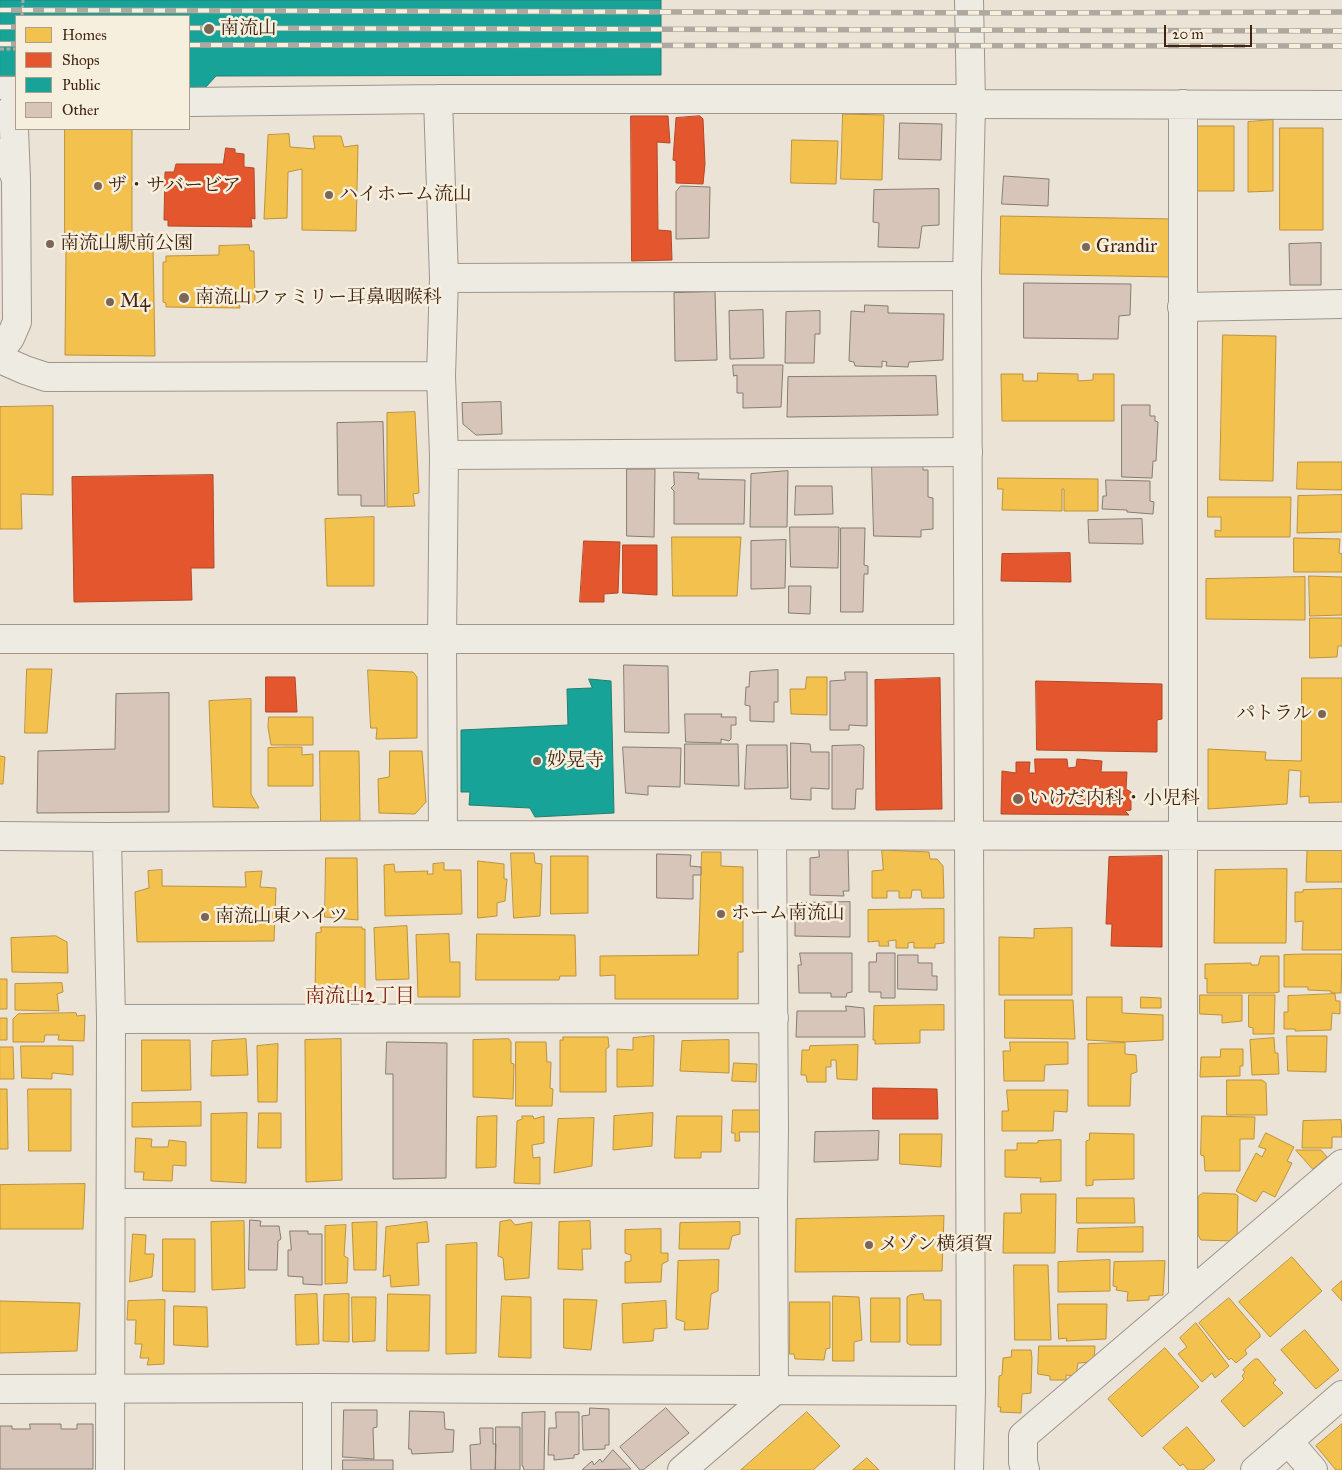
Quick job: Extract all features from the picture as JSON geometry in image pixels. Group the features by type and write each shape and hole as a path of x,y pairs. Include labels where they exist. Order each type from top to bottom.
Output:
{"street":[{"path":"969,0 971,101 967,276 971,1391 969,1470"},
{"path":"0,88 15,88"},
{"path":"438,99 444,278 441,376 444,455 442,640 443,834"},
{"path":"190,102 438,99 1342,104"},
{"path":"15,100 2,118 8,128 16,179 17,322 21,342 33,363 46,377"},
{"path":"1182,1300 1183,104"},
{"path":"0,153 9,162 16,179"},
{"path":"444,278 967,276"},
{"path":"1182,307 1342,304"},
{"path":"0,351 10,338 17,322"},
{"path":"0,359 46,377 441,376"},
{"path":"444,455 968,452"},
{"path":"0,639 967,639"},
{"path":"0,836 443,834 1342,836"},
{"path":"682,1470 774,1391 772,836"},
{"path":"107,837 111,1019 110,1470"},
{"path":"111,1019 774,1018"},
{"path":"1025,1470 1023,1462 1023,1436 1342,1164"},
{"path":"111,1203 773,1203"},
{"path":"0,1389 317,1388 971,1391"},
{"path":"317,1388 317,1470"},
{"path":"1255,1470 1342,1395"},
{"path":"1288,1441 1313,1470"}],"path":[{"path":"22,15 23,0"},
{"path":"0,49 15,49"}],"building: Homes":[{"path":"843,114 884,115 882,180 841,179"},
{"path":"1273,120 1273,191 1248,192 1248,122"},
{"path":"1196,126 1234,126 1234,191 1196,191"},
{"path":"1280,128 1323,128 1323,230 1280,230"},
{"name":"ザ・サバービア","path":"65,130 132,130 132,242 65,244"},
{"name":"ハイホーム流山","path":"289,134 290,147 315,149 313,136 341,136 344,147 358,145 356,231 302,230 302,169 288,172 287,218 264,219 268,135"},
{"path":"792,140 838,141 836,184 791,183"},
{"name":"Grandir","path":"1001,216 1173,219 1171,277 1000,274"},
{"name":"M4","path":"153,245 155,356 65,355 66,250"},
{"path":"249,245 250,251 254,251 255,302 239,303 240,308 166,307 166,303 163,302 163,262 166,262 166,256 219,255 219,246"},
{"path":"1223,335 1276,336 1273,481 1220,480"},
{"path":"1038,373 1078,374 1078,381 1093,380 1093,374 1114,374 1114,421 1002,421 1001,374 1023,374 1023,381 1037,381"},
{"path":"53,406 53,495 21,494 22,529 0,529 0,407"},
{"path":"415,412 419,493 413,494 415,506 387,507 387,413"},
{"path":"1298,462 1342,462 1342,490 1297,489"},
{"path":"998,478 1098,479 1098,511 1064,511 1064,489 1062,489 1062,511 1002,510 1003,489 998,489"},
{"path":"1342,495 1342,532 1297,533 1298,496"},
{"path":"1208,497 1291,497 1290,537 1215,537 1215,530 1221,531 1221,517 1208,517"},
{"path":"374,517 374,586 327,586 325,519"},
{"path":"672,537 741,537 737,596 673,596"},
{"path":"1294,538 1340,539 1339,553 1342,554 1342,572 1294,572"},
{"path":"1309,576 1342,577 1342,615 1310,616"},
{"path":"1305,577 1305,620 1206,619 1206,579"},
{"path":"1310,618 1342,618 1342,646 1338,646 1337,657 1310,658"},
{"path":"27,669 52,669 47,733 25,733"},
{"path":"368,670 413,672 417,677 417,738 376,739 377,728 371,728"},
{"path":"807,677 827,677 827,715 791,714 790,689 805,689"},
{"name":"パトラル","path":"1302,678 1342,678 1342,802 1309,803 1309,796 1300,797 1301,771 1289,770 1287,804 1208,809 1208,749 1266,752 1265,760 1301,761"},
{"path":"251,699 251,794 259,808 213,807 209,701"},
{"path":"269,717 313,717 313,745 271,745 268,727"},
{"path":"302,747 302,755 313,754 313,786 268,786 268,748"},
{"path":"320,751 359,751 360,822 321,823"},
{"path":"390,751 422,751 426,802 415,814 379,813 378,779 389,777"},
{"path":"0,756 5,757 3,784 0,784"},
{"path":"882,850 929,852 930,859 937,859 943,866 944,898 922,898 921,890 912,890 911,898 899,898 899,891 887,891 887,898 872,898 872,871 883,870"},
{"path":"1342,850 1342,882 1306,882 1307,851"},
{"name":"ホーム南流山","path":"702,852 721,852 721,866 743,867 743,952 738,952 738,999 615,999 615,975 600,976 600,956 698,955"},
{"path":"511,853 534,853 535,863 542,864 540,916 514,918"},
{"path":"551,856 588,856 588,913 551,914"},
{"path":"326,858 357,858 358,920 325,917"},
{"path":"478,861 504,864 504,879 507,879 505,901 497,903 497,916 478,918"},
{"path":"444,863 444,870 461,870 462,914 385,916 384,865 394,864 395,872 428,871 427,874 433,874 433,864"},
{"path":"1287,869 1286,943 1214,943 1215,870"},
{"name":"南流山東ハイツ","path":"162,870 162,886 246,887 245,872 262,871 260,887 276,888 274,941 137,942 135,892 149,888 148,871"},
{"path":"1342,889 1342,950 1302,950 1303,921 1295,922 1295,892"},
{"path":"944,909 944,943 935,944 935,948 914,948 914,942 908,943 908,948 896,948 896,940 888,941 889,946 879,946 879,941 868,942 868,910"},
{"path":"407,926 409,979 376,980 374,928"},
{"path":"321,927 362,927 362,929 365,929 365,993 315,994 316,933 321,932"},
{"path":"1072,928 1072,995 999,995 999,937 1034,938 1034,929"},
{"path":"449,934 450,962 460,962 460,997 418,997 416,935"},
{"path":"477,934 575,935 576,976 560,976 559,980 476,980"},
{"path":"56,936 67,942 68,973 12,972 11,938"},
{"path":"1342,954 1341,993 1308,990 1308,987 1284,987 1284,955"},
{"path":"1261,956 1279,956 1279,992 1207,993 1205,964 1251,963 1251,965 1258,965"},
{"path":"0,979 7,979 7,1009 0,1009"},
{"path":"62,983 63,992 57,994 59,1011 15,1010 15,984"},
{"path":"1335,994 1336,1001 1340,1001 1340,1014 1332,1013 1331,1030 1295,1031 1295,1029 1284,1029 1284,1012 1288,1012 1288,996"},
{"path":"1200,995 1242,995 1242,1021 1222,1023 1222,1015 1200,1014"},
{"path":"1249,995 1275,995 1274,1034 1253,1034 1253,1028 1249,1027"},
{"path":"1087,997 1122,997 1122,1013 1163,1015 1163,1040 1125,1042 1087,1040"},
{"path":"1141,997 1161,998 1161,1008 1141,1008"},
{"path":"1005,1000 1073,1000 1075,1039 1005,1038"},
{"path":"944,1005 944,1030 920,1030 920,1043 875,1044 875,1040 873,1040 874,1006"},
{"path":"76,1013 77,1016 85,1015 84,1041 58,1040 59,1035 45,1035 44,1042 13,1042 13,1019 18,1014"},
{"path":"0,1018 7,1018 7,1040 0,1040"},
{"path":"654,1036 653,1086 617,1087 617,1049 633,1050 633,1038"},
{"path":"1287,1036 1327,1036 1326,1072 1288,1071"},
{"path":"563,1037 608,1037 609,1047 606,1049 606,1092 560,1092 560,1040 563,1040"},
{"path":"1274,1038 1275,1053 1278,1053 1279,1074 1252,1075 1250,1040"},
{"path":"246,1039 248,1075 211,1076 212,1041"},
{"path":"341,1039 342,1180 306,1182 305,1040"},
{"path":"509,1039 511,1042 511,1063 514,1064 513,1099 473,1097 473,1040"},
{"path":"142,1040 190,1040 191,1090 142,1091"},
{"path":"729,1040 729,1073 680,1071 682,1041"},
{"path":"516,1042 546,1042 547,1062 551,1062 550,1088 553,1089 552,1106 516,1106"},
{"path":"1010,1042 1068,1042 1068,1064 1045,1065 1044,1081 1004,1081 1003,1051 1010,1051"},
{"path":"1125,1043 1125,1054 1136,1055 1137,1072 1131,1074 1130,1106 1088,1106 1088,1044"},
{"path":"278,1044 277,1102 258,1102 257,1046"},
{"path":"858,1045 857,1080 837,1079 836,1060 831,1060 831,1067 826,1067 826,1082 807,1082 806,1075 801,1075 802,1050 809,1050 810,1046"},
{"path":"21,1046 73,1046 73,1075 52,1073 52,1079 22,1078"},
{"path":"0,1047 13,1047 14,1079 0,1079"},
{"path":"1221,1049 1243,1049 1243,1066 1240,1066 1240,1076 1200,1077 1201,1057 1220,1057"},
{"path":"734,1063 757,1064 756,1082 732,1081"},
{"path":"1227,1080 1262,1080 1266,1083 1267,1115 1227,1115"},
{"path":"0,1089 7,1089 8,1149 0,1149"},
{"path":"28,1089 71,1089 71,1151 29,1151"},
{"path":"1007,1090 1068,1090 1067,1112 1054,1111 1053,1131 1002,1131 1002,1111 1008,1111"},
{"path":"201,1102 201,1126 132,1127 132,1103"},
{"path":"733,1110 762,1110 762,1132 739,1132 740,1141 735,1141 735,1133 732,1133"},
{"path":"247,1113 246,1183 211,1181 211,1114"},
{"path":"259,1113 281,1113 281,1148 258,1148"},
{"path":"653,1113 652,1146 613,1150 614,1116"},
{"path":"497,1116 496,1167 476,1168 477,1117"},
{"path":"522,1116 533,1116 534,1119 544,1116 544,1143 532,1145 533,1158 540,1157 540,1184 514,1183 517,1121 522,1119"},
{"path":"677,1116 722,1116 721,1152 701,1152 701,1158 675,1158"},
{"path":"1202,1116 1255,1117 1254,1139 1240,1139 1240,1171 1205,1171 1204,1156 1201,1155"},
{"path":"594,1118 592,1166 554,1173 558,1119"},
{"path":"1341,1120 1342,1137 1332,1137 1332,1148 1302,1148 1303,1121"},
{"path":"1090,1133 1134,1134 1134,1179 1093,1180 1093,1185 1086,1186 1086,1141 1089,1140"},
{"path":"1266,1133 1294,1147 1287,1161 1292,1163 1275,1197 1263,1191 1256,1202 1236,1191 1256,1153 1262,1157 1266,1149 1259,1147"},
{"path":"900,1134 942,1134 941,1167 900,1164"},
{"path":"136,1138 152,1139 151,1147 168,1147 169,1140 186,1142 186,1166 173,1165 172,1181 143,1180 144,1172 135,1172"},
{"path":"1061,1140 1061,1181 1040,1182 1041,1178 1005,1177 1005,1150 1017,1150 1017,1143"},
{"path":"1296,1150 1321,1150 1327,1157 1313,1169"},
{"path":"85,1184 83,1229 0,1229 0,1185"},
{"path":"1203,1193 1235,1194 1238,1196 1237,1236 1233,1241 1201,1240 1198,1235 1198,1197"},
{"path":"1021,1194 1056,1194 1055,1253 1003,1253 1004,1213 1021,1213"},
{"path":"1077,1198 1134,1198 1135,1223 1077,1223"},
{"name":"メゾン横須賀","path":"944,1216 942,1271 795,1272 796,1219"},
{"path":"511,1220 515,1225 532,1222 529,1278 505,1280 503,1258 498,1256 500,1222"},
{"path":"244,1221 245,1288 212,1290 211,1222"},
{"path":"590,1221 591,1249 582,1249 583,1270 558,1269 559,1222"},
{"path":"377,1222 376,1270 354,1270 352,1223"},
{"path":"427,1222 429,1242 417,1243 419,1285 391,1287 390,1275 383,1277 386,1227"},
{"path":"740,1222 740,1234 732,1236 729,1249 679,1249 680,1223"},
{"path":"346,1225 344,1256 348,1258 347,1283 325,1284 325,1226"},
{"path":"1143,1227 1143,1252 1077,1252 1078,1229"},
{"path":"661,1229 661,1253 668,1253 668,1261 662,1264 661,1282 625,1283 625,1262 631,1261 631,1255 625,1253 625,1230"},
{"path":"133,1234 146,1235 145,1254 154,1254 152,1277 130,1282"},
{"path":"163,1239 195,1239 195,1292 163,1291"},
{"path":"477,1243 476,1353 446,1354 446,1245"},
{"path":"1292,1257 1322,1291 1270,1337 1239,1302"},
{"path":"719,1260 718,1291 711,1294 708,1329 684,1330 685,1322 676,1319 678,1261"},
{"path":"1110,1260 1110,1291 1058,1292 1058,1262"},
{"path":"1165,1261 1163,1295 1149,1296 1149,1300 1127,1301 1128,1292 1116,1290 1117,1287 1113,1286 1114,1262"},
{"path":"1014,1265 1048,1265 1051,1340 1015,1340"},
{"path":"1342,1281 1342,1301 1332,1290"},
{"path":"317,1294 319,1344 296,1345 295,1295"},
{"path":"349,1294 349,1342 323,1341 324,1295"},
{"path":"388,1294 430,1295 429,1351 387,1351"},
{"path":"923,1294 924,1300 941,1300 941,1345 910,1345 907,1343 907,1297"},
{"path":"502,1296 531,1297 531,1358 499,1357"},
{"path":"833,1296 859,1297 862,1340 854,1342 854,1361 833,1361"},
{"path":"352,1297 376,1297 375,1341 353,1342"},
{"path":"871,1298 900,1298 900,1342 871,1342"},
{"path":"1229,1298 1260,1334 1260,1337 1245,1350 1247,1354 1236,1363 1231,1358 1229,1360 1199,1323"},
{"path":"564,1299 597,1300 591,1350 564,1348"},
{"path":"165,1300 164,1364 147,1365 149,1358 140,1358 142,1344 135,1344 136,1320 127,1320 128,1301"},
{"path":"0,1301 80,1303 77,1351 0,1353"},
{"path":"666,1301 667,1328 654,1329 653,1341 623,1343 622,1304"},
{"path":"790,1302 830,1302 830,1348 826,1349 824,1360 795,1359 794,1354 790,1354"},
{"path":"1058,1304 1107,1304 1106,1339 1066,1341 1067,1338 1059,1339"},
{"path":"174,1306 207,1307 208,1347 174,1345"},
{"path":"1196,1323 1229,1366 1215,1378 1212,1373 1202,1382 1178,1354 1187,1347 1180,1338"},
{"path":"1305,1330 1339,1370 1316,1389 1281,1350"},
{"path":"1039,1346 1095,1346 1094,1362 1078,1363 1076,1376 1066,1375 1066,1380 1050,1380 1050,1376 1038,1374"},
{"path":"1165,1348 1199,1387 1142,1437 1108,1399"},
{"path":"1012,1350 1031,1350 1031,1393 1022,1394 1021,1413 1000,1412 1001,1407 998,1407 999,1376 1002,1375 1003,1358 1011,1357"},
{"path":"1255,1359 1258,1359 1276,1380 1273,1383 1283,1393 1244,1427 1221,1401 1244,1379 1242,1376 1245,1372 1243,1370"},
{"path":"807,1412 840,1446 813,1470 741,1470"},
{"path":"1342,1424 1342,1470 1336,1470 1316,1446"},
{"path":"1187,1427 1215,1460 1203,1470 1188,1470 1183,1464 1180,1466 1163,1448"},
{"path":"867,1458 879,1470 853,1470"}],"building: Shops":[{"path":"631,116 668,116 670,143 657,142 658,230 671,231 672,260 632,261"},
{"path":"700,116 703,119 705,164 703,184 676,183 676,161 673,160 676,118"},
{"path":"226,148 235,149 235,153 244,154 244,167 254,168 255,219 251,218 252,227 168,226 168,220 164,220 165,172 174,172 176,164 223,164"},
{"path":"213,475 214,568 191,568 192,600 74,602 72,477"},
{"path":"584,541 620,542 618,593 604,594 604,602 580,602"},
{"path":"623,545 657,545 657,595 623,593"},
{"path":"1070,553 1071,582 1001,581 1002,554"},
{"path":"266,677 295,677 297,712 266,712"},
{"path":"940,678 942,809 876,810 875,680"},
{"path":"1036,681 1162,684 1162,719 1157,720 1157,752 1037,750"},
{"path":"1035,759 1067,759 1068,768 1076,767 1077,759 1102,761 1101,772 1127,772 1126,789 1131,792 1131,810 1125,811 1129,815 1001,814 1002,771 1016,773 1016,762 1030,762 1029,773 1035,773"},
{"path":"1162,856 1162,947 1111,946 1112,924 1106,924 1109,857"},
{"path":"873,1088 937,1089 938,1119 873,1119"}],"building: Public":[{"path":"0,0 661,0 661,75 216,76 205,88 190,88 190,15 15,15 15,87 0,87"},
{"name":"妙晃寺","path":"589,679 611,681 614,813 535,817 530,808 469,805 470,792 461,792 461,730 568,725 567,689 592,688"}],"building: Other":[{"path":"900,123 942,124 941,160 899,159"},
{"path":"1004,176 1049,179 1048,206 1002,204"},
{"path":"681,186 710,187 709,238 676,239 676,192"},
{"path":"939,189 939,225 922,226 919,248 878,247 879,223 873,222 874,190"},
{"path":"1321,243 1321,285 1290,285 1289,244"},
{"path":"1024,283 1131,284 1130,315 1119,316 1118,339 1024,338"},
{"path":"715,292 717,360 675,361 674,293"},
{"path":"865,305 888,306 888,313 944,314 943,360 909,362 908,367 886,366 887,362 882,361 882,367 855,366 854,362 849,361 851,311 864,312"},
{"path":"763,310 764,358 730,359 729,311"},
{"path":"820,311 820,334 815,334 814,363 785,363 786,312"},
{"path":"733,365 783,365 781,407 743,408 743,393 737,393 737,375 734,376"},
{"path":"936,376 938,415 787,417 788,377"},
{"path":"501,402 502,434 476,435 463,424 462,403"},
{"path":"1122,405 1150,405 1150,416 1155,416 1155,421 1158,422 1156,461 1153,461 1152,478 1122,477"},
{"path":"383,422 385,506 361,506 361,495 338,495 337,423"},
{"path":"872,466 923,466 923,470 928,470 928,497 933,498 933,529 921,530 921,537 874,536"},
{"path":"627,469 655,469 654,537 627,536"},
{"path":"788,471 787,527 750,527 751,474"},
{"path":"674,472 699,473 698,479 745,480 744,524 674,524 674,491 671,488 674,485"},
{"path":"1106,480 1150,481 1150,501 1154,502 1153,514 1102,509 1103,496 1106,496"},
{"path":"796,486 832,486 833,514 795,515"},
{"path":"1142,519 1143,544 1089,543 1088,520"},
{"path":"790,527 839,527 838,568 791,567"},
{"path":"841,528 865,528 864,565 868,566 868,574 864,574 863,612 841,612"},
{"path":"786,540 785,588 751,589 751,541"},
{"path":"789,586 811,586 810,614 789,613"},
{"path":"624,665 668,666 669,733 625,732"},
{"path":"778,670 778,702 774,702 774,722 750,721 750,706 745,705 746,687 749,687 750,672"},
{"path":"845,672 867,672 867,726 849,725 849,730 830,730 830,681 845,680"},
{"path":"169,693 169,812 37,813 38,751 115,749 116,694"},
{"path":"685,714 722,714 721,717 736,717 736,725 731,725 731,739 729,741 721,739 721,743 686,742"},
{"path":"791,743 810,744 811,752 829,752 829,789 811,788 811,800 791,799"},
{"path":"685,744 738,744 739,786 685,784"},
{"path":"747,745 787,745 788,788 745,789"},
{"path":"861,745 864,747 863,789 856,789 855,809 832,809 832,746"},
{"path":"623,747 681,748 680,787 648,786 648,795 626,793"},
{"path":"819,848 848,848 849,891 843,891 844,896 810,895 810,858 819,857"},
{"path":"657,854 691,855 690,866 701,867 701,875 693,875 693,899 657,898"},
{"path":"850,902 850,937 795,936 795,903"},
{"path":"800,953 852,953 852,992 847,993 846,997 831,997 831,993 799,993 798,965 801,965"},
{"path":"877,953 895,953 895,998 881,998 881,992 869,992 869,962 876,962"},
{"path":"898,955 918,955 918,963 932,963 932,976 937,976 937,990 898,989"},
{"path":"846,1006 864,1008 865,1037 796,1037 797,1011 846,1011"},
{"path":"387,1042 447,1043 446,1178 393,1179 393,1074 386,1074"},
{"path":"879,1131 878,1160 814,1162 815,1132"},
{"path":"250,1220 261,1221 260,1226 279,1226 281,1239 278,1241 277,1270 249,1270"},
{"path":"290,1231 308,1231 308,1234 322,1234 322,1285 303,1284 303,1277 288,1276 288,1250 291,1250"},
{"path":"590,1408 609,1409 609,1445 605,1445 605,1449 583,1450 582,1416 589,1415"},
{"path":"666,1408 689,1433 643,1470 640,1470 620,1447"},
{"path":"344,1410 377,1410 377,1427 373,1428 374,1459 343,1457"},
{"path":"410,1411 444,1412 445,1429 454,1430 453,1452 412,1454 411,1449 409,1449"},
{"path":"545,1412 544,1470 524,1470 522,1466 522,1413"},
{"path":"556,1412 579,1412 579,1454 574,1455 574,1458 554,1460 554,1455 548,1455 549,1428 556,1428"},
{"path":"30,1424 61,1424 61,1429 77,1429 77,1424 93,1424 93,1469 0,1469 0,1426 12,1426 12,1429 30,1429"},
{"path":"496,1427 520,1427 520,1470 496,1470"},
{"path":"480,1428 493,1428 493,1444 496,1444 495,1470 471,1470 470,1445 480,1444"},
{"path":"613,1450 631,1469 582,1470 592,1461 594,1465 600,1459 602,1462"},
{"path":"343,1460 393,1460 393,1470 343,1470"}],"railway":[{"path":"0,10 1342,12"},
{"path":"0,27 15,27"},
{"path":"190,28 1342,31"},
{"path":"0,44 15,44"},
{"path":"190,45 1342,46"}],"place":[{"name":"南流山","path":"209,29"},
{"name":"ザ・サバービア","path":"98,186"},
{"name":"ハイホーム流山","path":"329,195"},
{"name":"南流山駅前公園","path":"50,244"},
{"name":"Grandir","path":"1086,247"},
{"name":"南流山ファミリー耳鼻咽喉科","path":"184,298"},
{"name":"M4","path":"110,302"},
{"name":"パトラル","path":"1322,714"},
{"name":"妙晃寺","path":"537,761"},
{"name":"いけだ内科・小児科","path":"1018,799"},
{"name":"ホーム南流山","path":"721,914"},
{"name":"南流山東ハイツ","path":"205,917"},
{"name":"メゾン横須賀","path":"869,1245"}],"district":[{"name":"南流山2丁目","path":"360,997"}]}
